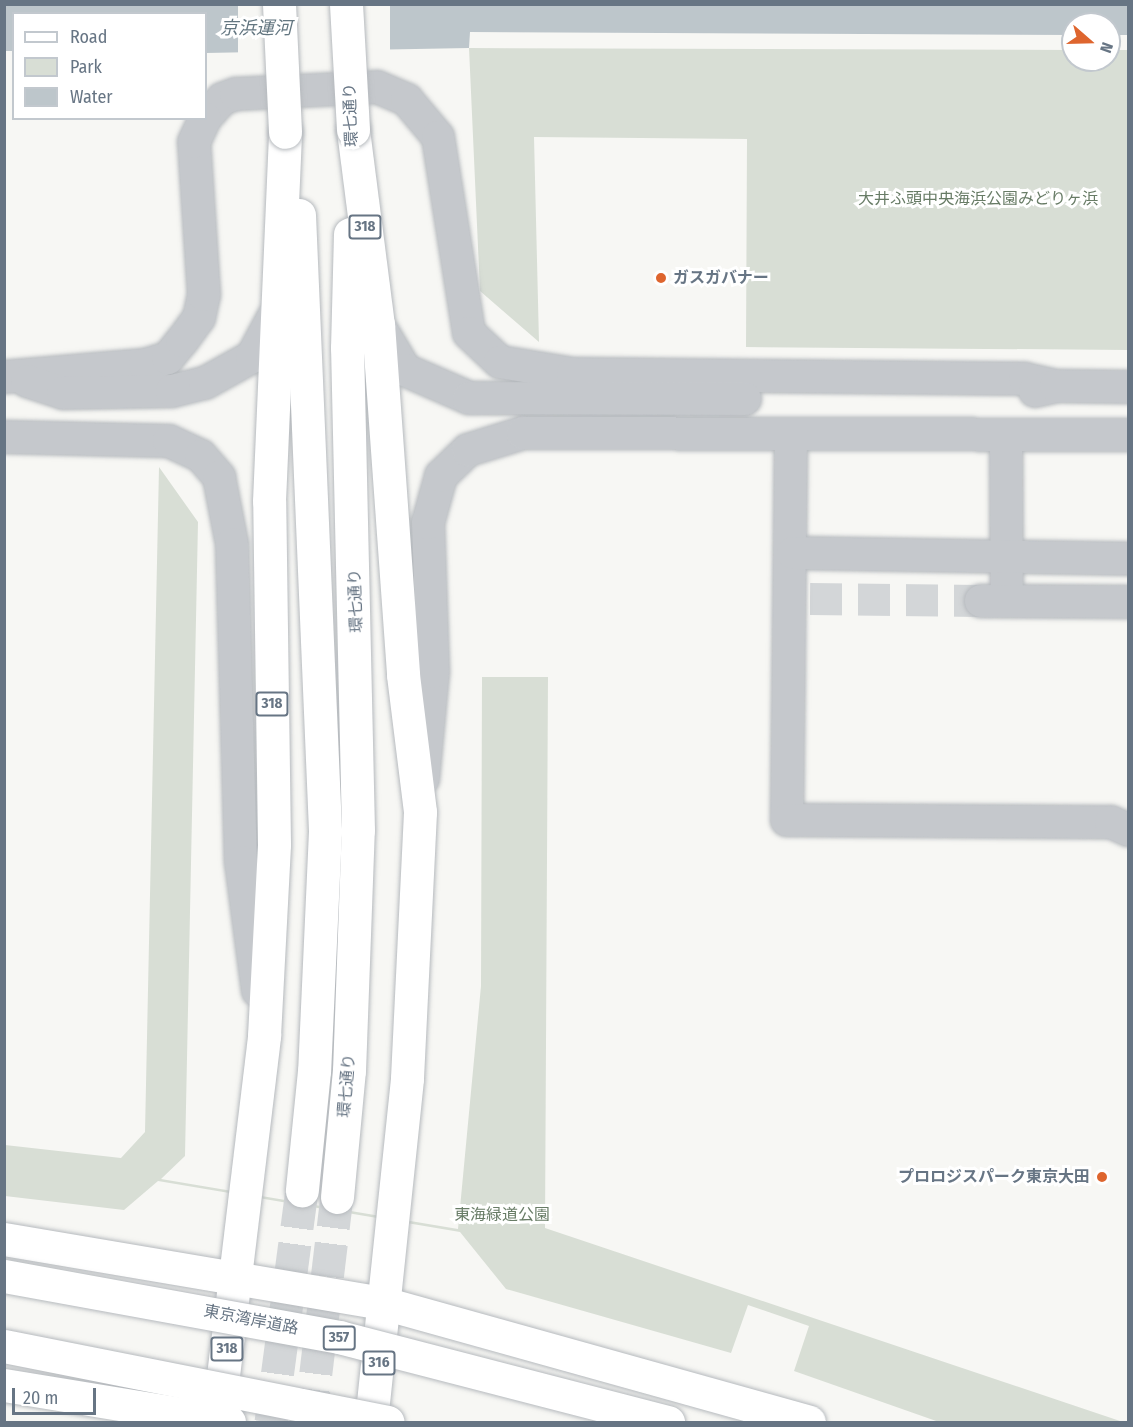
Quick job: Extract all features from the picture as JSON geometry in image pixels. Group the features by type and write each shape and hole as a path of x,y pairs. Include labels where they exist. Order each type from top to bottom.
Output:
{"main road":[{"name":"環七通り","path":"279,4 285,132 297,190 324,712 321,949 302,1190"},
{"name":"環七通り","path":"337,1197 349,1071 358,830 347,348 353,130 346,4"},
{"name":"318","path":"353,130 378,324 403,675 420,812 407,1079 387,1304"},
{"name":"318","path":"217,1422 264,1036 273,844 268,570 276,312 285,132"},
{"path":"4,1239 236,1276 387,1304 809,1422"},
{"name":"東京湾岸道路","path":"4,1276 339,1338 668,1422"},
{"name":"316","path":"372,1422 387,1304"},
{"path":"4,1346 388,1422"},
{"path":"4,1385 229,1422"}],"street":[{"path":"207,116 222,99 236,93 377,87 407,100 438,137 469,333 500,362 573,374 1025,380 1056,386 1128,387"},
{"path":"10,377 145,365 168,358 182,341 199,318 204,295 194,142 204,120"},
{"path":"10,377 63,393 172,391 206,383 252,357 276,312"},
{"path":"378,324 405,370 449,393 498,402 1020,395 1056,386"},
{"path":"420,812 434,672 428,523 441,476 454,461 487,441 523,433 791,437 1128,435"},
{"path":"1006,435 1007,558 994,601 1128,602"},
{"path":"4,437 169,441 201,456 219,477 232,544 241,862 264,1036"},
{"path":"791,437 793,553 800,600 787,820 1111,822 1128,830"},
{"path":"793,553 1128,559"},
{"path":"1072,559 1072,602"}],"green space":[{"name":"大井ふ頭中央海浜公園みどりヶ浜","path":"469,48 1061,50 1061,72 1121,72 1121,50 1128,50 1128,350 746,347 747,139 534,137 539,342 480,291"},
{"name":"東海緑道公園","path":"159,467 198,522 185,1156 161,1179 458,1229 481,986 482,677 548,677 545,1228 1123,1422 939,1422 794,1371 809,1326 748,1305 731,1353 506,1289 460,1232 158,1181 124,1210 5,1196 5,1145 121,1158 145,1132"}],"water":[{"name":"京浜運河","path":"5,4 1128,5 1128,35 1121,35 1121,12 1061,12 1061,35 470,32 469,48 207,53 207,12 12,12 12,51 5,51"}],"pier":[{"path":"238,5 390,5 390,56 238,56"}],"tunnel":[{"path":"810,599 981,601"},
{"path":"271,1422 302,1190"},
{"path":"310,1422 337,1197"}],"place":[{"name":"ガスガバナー","path":"661,278"},
{"name":"プロロジスパーク東京大田","path":"1102,1177"}]}
